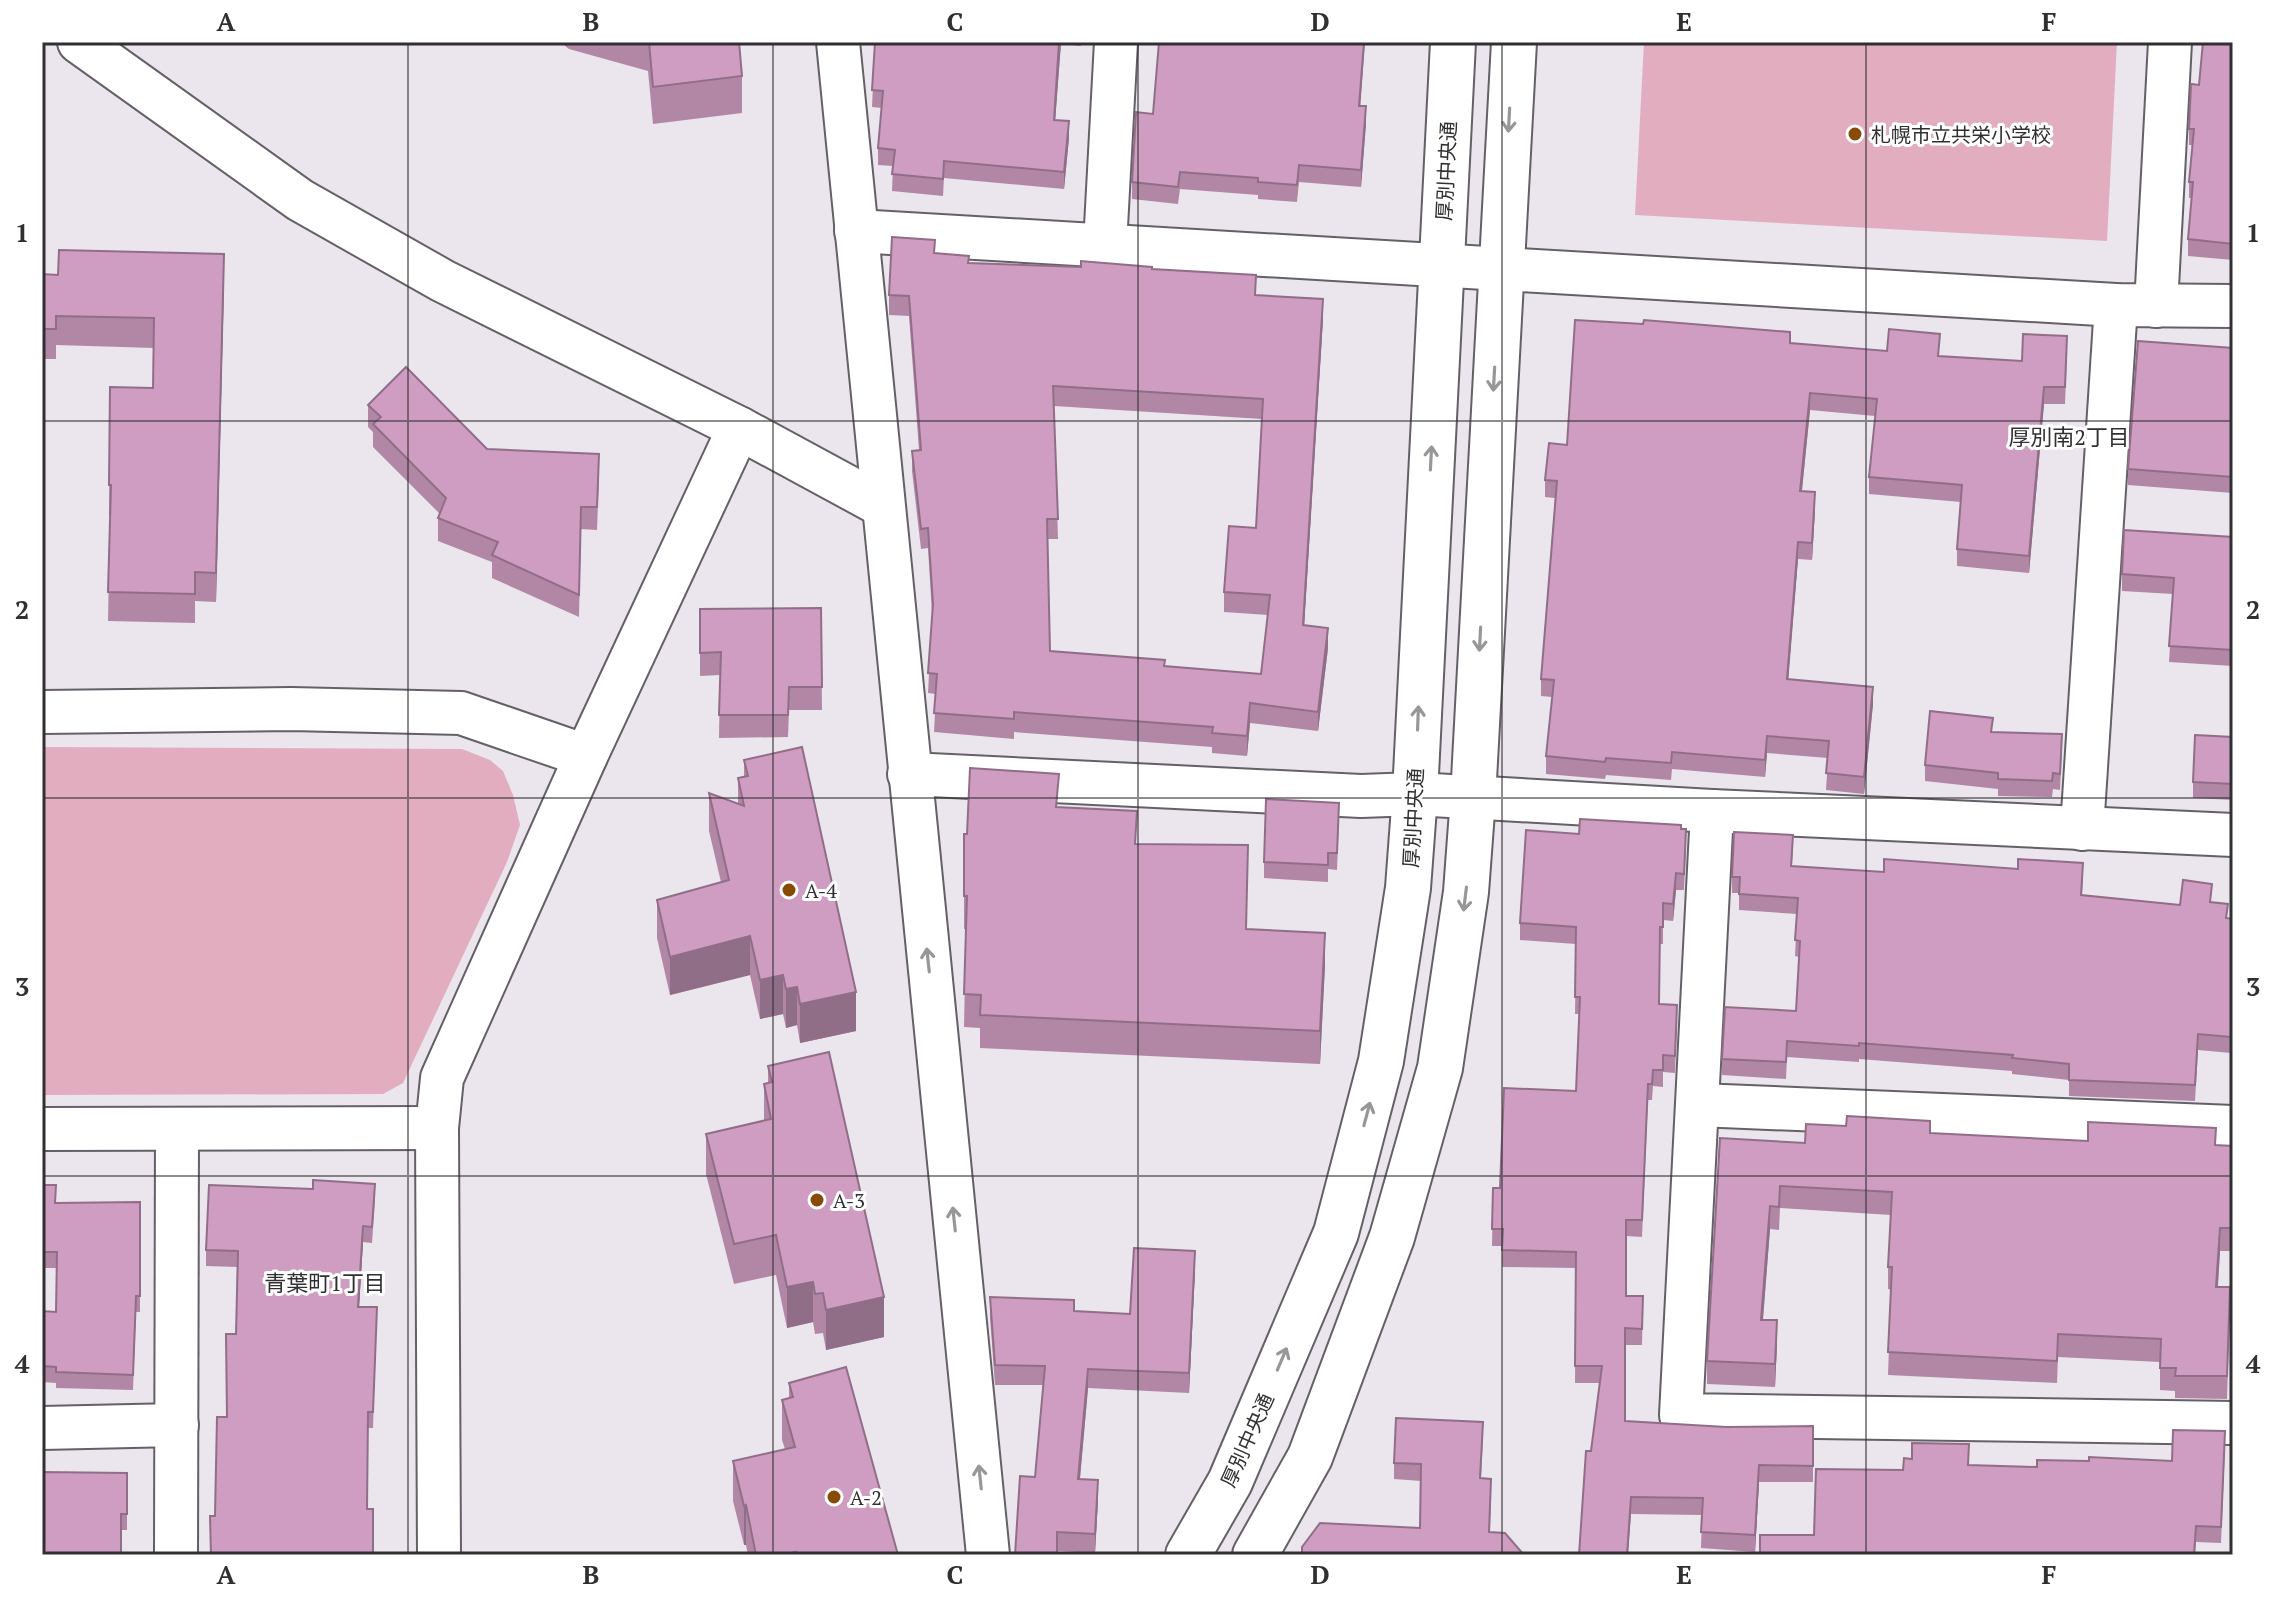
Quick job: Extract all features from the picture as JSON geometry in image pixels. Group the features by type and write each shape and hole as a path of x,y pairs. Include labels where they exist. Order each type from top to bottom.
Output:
{"main road":[{"name":"厚別中央通","path":"1188,1555 1230,1482 1336,1233 1381,1061 1408,888 1415,794 1453,42"},
{"path":"1255,1555 1310,1457 1392,1237 1440,1068 1466,892 1473,798 1514,42"}],"street":[{"path":"79,42 300,200 443,281 739,428 883,506"},
{"path":"838,42 988,1555"},
{"path":"1105,245 1116,42"},
{"path":"2082,829 2136,305 2170,42"},
{"path":"856,231 2136,305 2233,306"},
{"path":"439,1555 437,1128 442,1078 586,756 739,428"},
{"path":"42,712 291,709 461,713 586,756"},
{"path":"909,774 1361,796 1415,794 2233,835"},
{"path":"1712,811 1681,1415 2233,1423"},
{"path":"1698,1105 2233,1127"},
{"path":"42,1129 437,1128"},
{"path":"176,1555 177,1131"},
{"path":"42,1428 177,1425"}],"shaded area":[{"name":"札幌市立共栄小学校","path":"1644,42 2117,42 2107,241 1635,215"},
{"path":"42,747 462,749 490,760 503,771 520,825 507,862 403,1083 383,1094 42,1095"}],"building":[{"path":"649,42 739,42 742,76 653,87"},
{"path":"875,42 1059,42 1054,120 1069,121 1064,172 944,161 943,179 892,174 895,150 878,148 883,91 872,90"},
{"path":"1159,42 1364,42 1359,106 1366,106 1361,170 1299,165 1297,185 1258,182 1258,178 1180,172 1178,187 1132,182 1136,112 1153,114"},
{"path":"2203,42 2233,42 2233,244 2188,239 2193,182 2189,182 2194,129 2189,129 2191,84 2199,85"},
{"path":"892,237 935,240 934,253 969,256 968,263 1081,267 1081,261 1256,275 1255,295 1323,299 1303,625 1328,628 1318,712 1250,703 1247,736 1212,733 1213,727 1014,712 1014,719 934,713 937,674 928,673 933,604 928,528 921,529 912,451 921,450 909,296 889,295","holes":["1053,386 1263,399 1256,528 1229,526 1224,592 1270,595 1261,674 1164,666 1165,660 1050,651 1047,519 1058,519"]},
{"path":"59,250 224,254 216,573 195,572 195,594 108,592 110,387 153,388 154,318 56,316 56,329 42,329 42,274 58,275"},
{"path":"1575,320 1643,324 1644,320 1790,332 1790,343 1887,351 1889,329 1940,334 1938,356 2022,361 2023,334 2067,336 2065,387 2044,387 2029,556 1957,549 1962,485 1869,477 1877,399 1810,393 1800,491 1815,492 1812,543 1798,542 1787,679 1873,687 1864,777 1826,773 1829,741 1767,736 1765,760 1672,752 1671,763 1606,758 1605,762 1546,756 1554,680 1541,679 1557,481 1545,480 1549,443 1567,445"},
{"path":"2138,341 2233,348 2233,477 2128,469"},
{"path":"406,367 487,449 599,454 597,507 581,507 579,595 492,555 498,542 438,518 446,498 373,424 381,417 368,405"},
{"path":"2124,530 2233,537 2233,650 2169,646 2174,578 2122,574"},
{"path":"821,608 822,687 789,687 788,715 719,715 721,652 700,653 700,609"},
{"path":"1930,711 1993,718 1991,732 2062,734 2060,774 2053,773 2052,781 1998,779 1998,773 1925,765"},
{"path":"2195,735 2233,737 2233,784 2193,782"},
{"path":"802,747 856,992 800,1004 797,987 786,989 783,975 760,980 750,936 670,957 657,900 729,880 709,793 744,806 738,778 748,776 744,760"},
{"path":"970,768 1059,774 1056,807 1137,811 1135,844 1248,845 1246,929 1325,933 1320,1031 980,1015 981,995 964,994 967,896 964,896 964,834 967,834"},
{"path":"1266,799 1339,803 1337,853 1328,853 1328,865 1264,862"},
{"path":"1580,819 1681,825 1681,829 1686,829 1684,874 1676,873 1673,904 1663,903 1663,927 1660,927 1659,1004 1677,1005 1675,1056 1663,1055 1663,1070 1653,1070 1652,1084 1648,1084 1642,1220 1626,1220 1626,1296 1643,1296 1642,1329 1625,1328 1625,1421 1726,1427 1813,1426 1813,1466 1759,1465 1755,1535 1701,1532 1703,1498 1631,1497 1627,1555 1579,1555 1586,1451 1591,1451 1602,1366 1575,1366 1576,1252 1502,1250 1503,1229 1492,1229 1493,1188 1500,1188 1504,1088 1576,1091 1580,997 1575,997 1576,927 1520,923 1526,830 1579,834"},
{"path":"1734,832 1793,835 1791,866 1884,872 1884,859 2018,869 2018,859 2083,863 2081,895 2180,905 2183,880 2212,884 2210,902 2228,904 2226,918 2233,919 2231,1037 2198,1034 2195,1085 2069,1080 2069,1064 2012,1058 2013,1055 1859,1043 1859,1046 1787,1041 1786,1062 1722,1059 1725,1007 1796,1011 1800,941 1795,940 1798,898 1739,894 1740,877 1732,877"},
{"path":"829,1052 884,1297 826,1310 823,1293 815,1294 813,1282 787,1287 776,1235 734,1244 706,1134 771,1119 764,1084 772,1082 768,1066"},
{"path":"1847,1116 1930,1121 1930,1133 2088,1141 2088,1122 2216,1128 2215,1145 2233,1146 2233,1228 2220,1228 2216,1287 2230,1287 2227,1376 2175,1376 2176,1368 2160,1368 2161,1339 2058,1334 2057,1361 1888,1352 1892,1192 1780,1186 1779,1207 1770,1206 1761,1320 1777,1320 1775,1364 1707,1361 1720,1138 1805,1143 1806,1124 1846,1126"},
{"path":"313,1180 375,1184 372,1227 363,1226 358,1307 377,1307 373,1412 368,1412 367,1509 373,1509 373,1555 211,1555 210,1516 215,1516 217,1417 227,1417 226,1334 236,1334 238,1251 206,1250 209,1185 313,1189"},
{"path":"42,1185 56,1185 55,1203 140,1202 140,1296 136,1296 133,1375 56,1372 56,1367 42,1366 42,1311 56,1312 57,1252 42,1252"},
{"path":"1134,1248 1195,1251 1189,1373 1088,1369 1078,1479 1098,1480 1095,1534 1057,1532 1057,1555 1015,1555 1020,1476 1035,1477 1045,1366 995,1365 990,1297 1074,1300 1074,1311 1130,1314"},
{"path":"846,1367 898,1555 797,1555 796,1552 756,1555 733,1461 795,1447 782,1400 793,1397 789,1383"},
{"path":"1396,1418 1483,1422 1480,1478 1491,1479 1489,1532 1505,1533 1524,1555 1302,1555 1302,1547 1320,1523 1420,1528 1421,1464 1394,1463"},
{"path":"2173,1430 2225,1431 2221,1527 2196,1526 2194,1555 1760,1555 1760,1535 1814,1535 1816,1469 1903,1470 1904,1458 1912,1459 1912,1443 1969,1444 1968,1465 2037,1467 2037,1460 2089,1461 2089,1457 2172,1461"},
{"path":"42,1472 127,1473 127,1514 121,1514 121,1555 42,1555"}],"place":[{"name":"札幌市立共栄小学校","path":"1855,134"},
{"name":"A-4","path":"789,890"},
{"name":"A-3","path":"817,1200"},
{"name":"A-2","path":"834,1497"}],"district":[{"name":"厚別南2丁目","path":"2069,436"},
{"name":"青葉町1丁目","path":"325,1282"}]}
